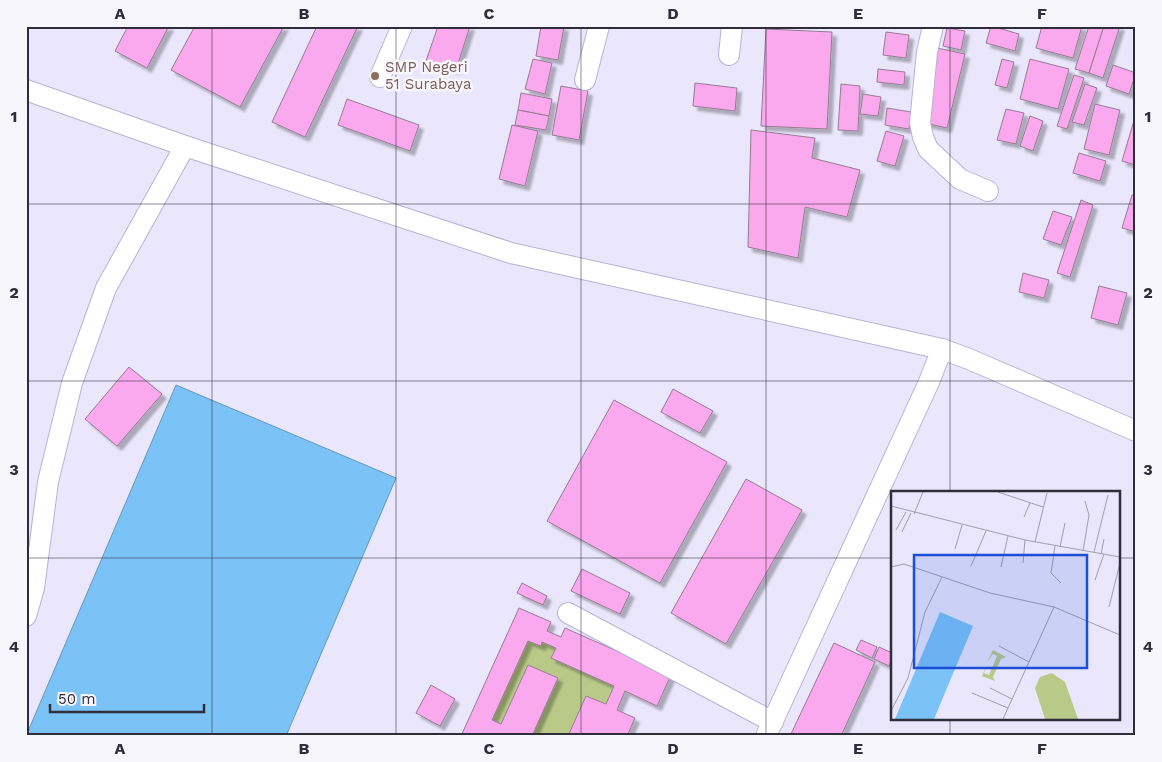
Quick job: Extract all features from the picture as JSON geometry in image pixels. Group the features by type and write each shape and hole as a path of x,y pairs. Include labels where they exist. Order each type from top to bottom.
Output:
{"street":[{"path":"380,77 402,26"},
{"path":"585,80 599,26"},
{"path":"729,55 732,26"},
{"path":"932,26 927,52 920,123 922,136 928,149 960,179 988,191"},
{"path":"26,90 185,146 503,250 942,349 1136,431"},
{"path":"26,616 34,588 48,482 72,383 106,288 185,146"},
{"path":"568,613 770,729 929,382 942,349"}],"green space":[{"path":"528,641 540,646 542,642 556,648 552,658 614,686 606,704 586,696 568,736 532,736 558,678 528,665 501,724 492,720"}],"water":[{"path":"176,385 396,478 286,736 26,736"}],"building":[{"path":"128,26 169,26 147,68 115,51"},
{"path":"195,26 284,26 240,107 171,70"},
{"path":"317,26 358,26 305,137 272,122"},
{"path":"438,26 470,26 456,70 426,61"},
{"path":"541,26 564,26 558,60 536,56"},
{"path":"991,26 1019,34 1015,51 986,43"},
{"path":"1042,26 1082,26 1073,58 1036,48"},
{"path":"1089,26 1104,26 1089,73 1075,69"},
{"path":"1104,26 1120,26 1103,78 1089,73"},
{"path":"947,28 965,31 961,50 943,46"},
{"path":"766,29 832,32 827,129 761,126"},
{"path":"886,32 909,35 906,58 883,55"},
{"path":"937,48 965,54 947,128 920,122"},
{"path":"533,59 552,63 545,94 525,89"},
{"path":"1002,59 1014,62 1007,88 995,85"},
{"path":"1030,59 1069,69 1058,109 1020,99"},
{"path":"1113,65 1136,73 1129,94 1106,86"},
{"path":"878,69 905,72 904,85 877,82"},
{"path":"1074,75 1084,78 1067,129 1057,126"},
{"path":"695,83 737,88 735,111 693,106"},
{"path":"841,84 860,86 858,131 838,130"},
{"path":"1085,84 1097,88 1084,125 1072,122"},
{"path":"561,86 588,91 579,140 552,135"},
{"path":"521,93 552,99 549,116 518,110"},
{"path":"863,94 881,97 878,116 860,114"},
{"path":"347,99 419,125 410,151 338,125"},
{"path":"1095,104 1120,110 1109,155 1084,149"},
{"path":"887,108 911,112 909,129 885,125"},
{"path":"1006,109 1024,113 1016,144 997,140"},
{"path":"518,110 549,116 546,130 515,125"},
{"path":"1030,116 1043,121 1033,151 1020,146"},
{"path":"1136,118 1135,165 1122,161"},
{"path":"512,125 538,131 525,186 499,179"},
{"path":"751,130 815,138 812,158 860,170 847,217 805,207 798,258 748,247"},
{"path":"886,131 904,136 895,166 877,161"},
{"path":"1079,153 1106,161 1100,181 1073,173"},
{"path":"1132,195 1136,196 1136,232 1122,228"},
{"path":"1081,200 1093,205 1070,277 1057,273"},
{"path":"1053,211 1072,217 1061,245 1043,239"},
{"path":"1023,273 1049,280 1044,298 1019,292"},
{"path":"1099,286 1127,293 1118,325 1091,318"},
{"path":"129,367 162,394 117,446 85,419"},
{"path":"673,389 713,411 700,433 661,412"},
{"path":"614,400 727,462 660,583 547,521"},
{"path":"746,479 802,510 726,644 671,613"},
{"path":"582,569 630,593 620,614 571,591"},
{"path":"522,583 547,596 543,605 517,593"},
{"path":"519,608 551,622 547,631 561,637 565,628 671,675 657,706 625,691 617,710 635,718 627,736 568,736 586,696 606,704 614,686 551,658 556,648 542,642 541,646 528,641 492,720 501,724 528,665 558,678 532,736 461,736"},
{"path":"861,640 877,647 872,658 856,650"},
{"path":"834,643 875,662 841,736 790,736"},
{"path":"879,647 891,653 889,666 874,659"},
{"path":"431,685 455,699 440,726 416,713"}],"place":[{"name":"SMP Negeri 51 Surabaya","path":"375,76"}]}
